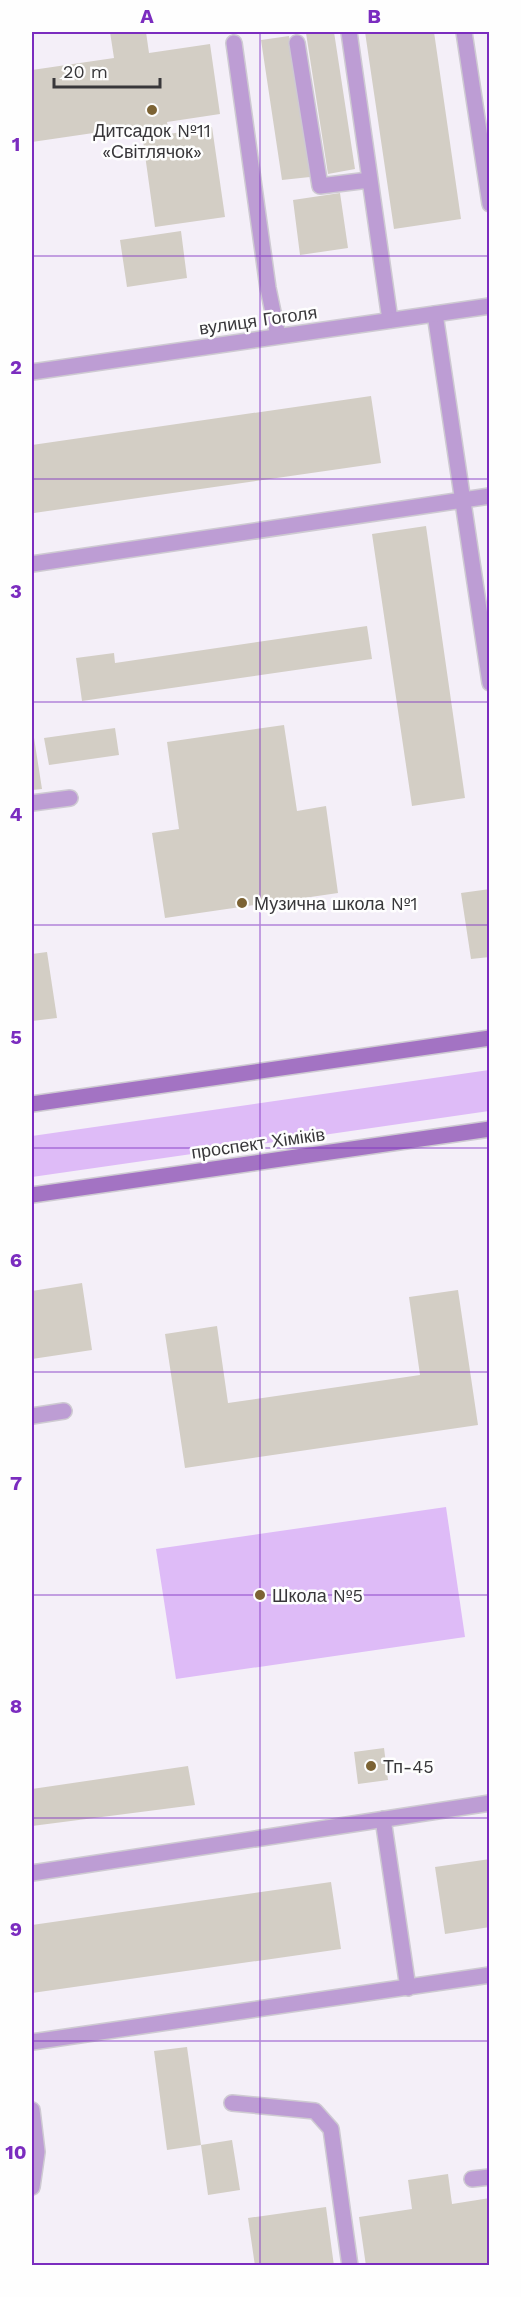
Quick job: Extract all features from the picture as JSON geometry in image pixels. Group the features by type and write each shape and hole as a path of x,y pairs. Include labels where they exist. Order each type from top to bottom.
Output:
{"main road":[{"path":"32,1104 489,1038"},
{"name":"проспект Хіміків","path":"32,1195 489,1129"}],"street":[{"path":"349,32 390,320"},
{"path":"464,32 484,123 489,204"},
{"path":"234,43 268,288 278,336"},
{"path":"297,43 320,186 369,180"},
{"name":"вулиця Гоголя","path":"32,372 489,306"},
{"path":"435,314 462,500 487,643 489,683"},
{"path":"32,564 489,496"},
{"path":"32,804 70,798"},
{"path":"32,1416 64,1411"},
{"path":"32,1873 489,1803"},
{"path":"383,1819 408,1988"},
{"path":"32,2042 489,1975"},
{"path":"232,2103 315,2111 331,2129 350,2265"},
{"path":"32,2110 37,2152 32,2187"},
{"path":"472,2179 489,2177"}],"shaded area":[{"path":"489,1070 489,1111 32,1177 32,1136"},
{"path":"446,1507 465,1637 176,1679 156,1549"}],"building":[{"path":"110,32 146,32 149,53 210,44 220,114 167,122 169,134 212,127 225,217 155,227 141,126 32,142 32,70 114,58"},
{"path":"334,32 355,169 328,174 306,33"},
{"path":"365,32 434,32 461,219 394,229"},
{"path":"289,36 310,177 282,180 261,40"},
{"path":"340,193 348,248 300,255 293,200"},
{"path":"181,231 187,278 127,287 120,240"},
{"path":"371,396 381,463 34,513 32,445"},
{"path":"426,526 465,798 412,806 372,534"},
{"path":"367,626 372,659 82,701 76,658 114,653 115,663"},
{"path":"32,725 42,789 32,790"},
{"path":"284,725 297,811 326,806 338,893 165,918 152,833 179,829 167,742"},
{"path":"115,728 119,755 49,765 44,738"},
{"path":"490,889 490,957 471,959 461,893"},
{"path":"47,952 57,1018 32,1021 32,954"},
{"path":"82,1283 92,1350 32,1359 32,1291"},
{"path":"458,1290 478,1425 185,1468 165,1334 217,1326 228,1403 420,1375 409,1297"},
{"name":"Тп-45","path":"384,1748 388,1780 358,1784 354,1752"},
{"path":"188,1766 195,1805 32,1826 32,1789"},
{"path":"490,1859 490,1927 445,1934 435,1867"},
{"path":"331,1882 341,1949 32,1993 32,1925"},
{"path":"187,2047 201,2145 167,2150 154,2051"},
{"path":"232,2140 240,2190 208,2195 201,2145"},
{"path":"448,2174 452,2204 490,2198 490,2266 366,2266 359,2217 412,2209 408,2180"},
{"path":"326,2207 334,2266 255,2266 248,2218"}],"place":[{"name":"Дитсадок №11 «Світлячок»","path":"152,110"},
{"name":"Музична школа №1","path":"242,903"},
{"name":"Школа №5","path":"260,1595"},
{"name":"Тп-45","path":"371,1766"}]}
